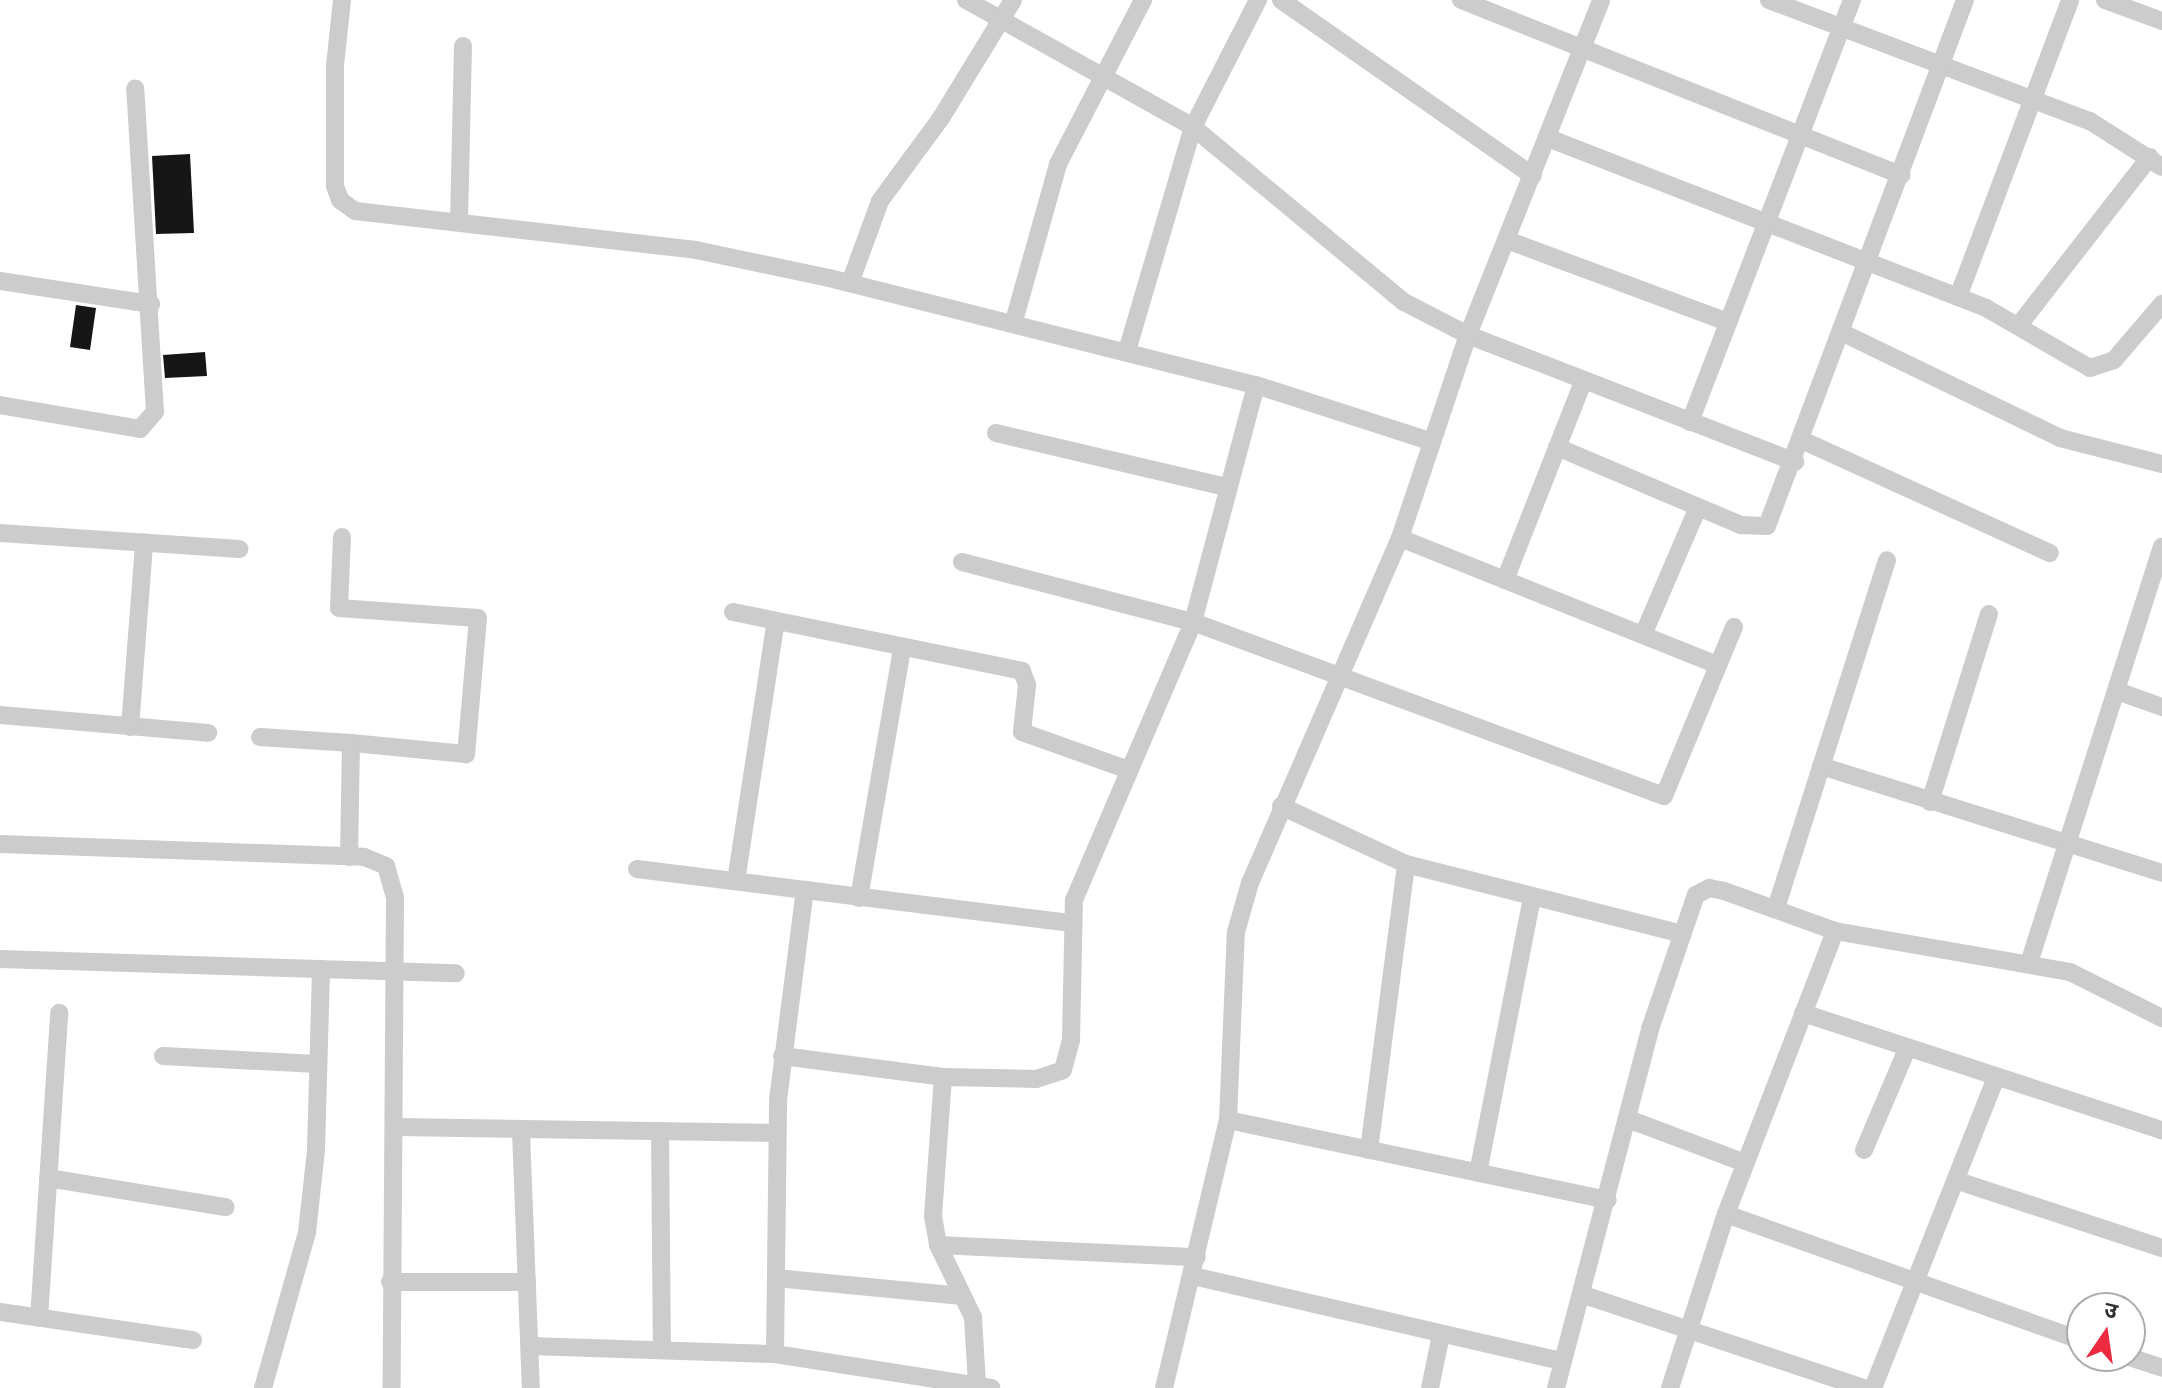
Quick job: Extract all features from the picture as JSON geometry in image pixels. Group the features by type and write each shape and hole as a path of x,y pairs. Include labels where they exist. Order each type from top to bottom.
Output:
{"street":[{"path":"342,0 335,66 340,200 375,216 459,222 696,250 1014,321 1256,385 1429,441"},
{"path":"966,0 1193,127 1368,277 1468,335 1795,462"},
{"path":"850,283 880,201 1013,0"},
{"path":"1014,321 1058,164 1143,0"},
{"path":"1127,351 1193,127 1258,0"},
{"path":"1281,0 1533,176"},
{"path":"1461,0 1901,175"},
{"path":"1164,1388 1228,1120 1236,932 1281,806 1400,538 1429,441 1468,335 1601,0"},
{"path":"1769,0 2090,121 2156,162 2019,325"},
{"path":"1690,422 1852,0"},
{"path":"1557,447 1741,525 1767,526 1804,441 1965,0"},
{"path":"1958,297 2070,0"},
{"path":"2105,0 2162,21"},
{"path":"459,222 463,46"},
{"path":"0,405 122,427 149,424 155,396 135,89"},
{"path":"1548,138 1958,297 2019,325 2090,368 2101,367 2162,304"},
{"path":"1507,240 1728,322"},
{"path":"0,281 151,304"},
{"path":"1843,333 2060,438 2162,464"},
{"path":"1505,580 1583,382"},
{"path":"782,1056 943,1077 1036,1079 1063,1070 1071,1040 1072,923 1082,877 1193,622 1256,385"},
{"path":"996,433 1227,487"},
{"path":"1804,441 2050,553"},
{"path":"1643,635 1698,507"},
{"path":"0,533 239,549"},
{"path":"260,737 466,754 478,618 339,608 342,537"},
{"path":"1400,538 1718,665"},
{"path":"130,727 144,543"},
{"path":"2029,963 2162,547"},
{"path":"1776,908 1887,560"},
{"path":"962,562 1193,622 1664,796 1734,627"},
{"path":"733,612 1022,671 1027,685 1022,732 1045,745 1129,770"},
{"path":"1930,802 1989,614"},
{"path":"736,881 776,621"},
{"path":"859,898 876,771 902,648"},
{"path":"2117,691 2162,707"},
{"path":"0,715 208,733"},
{"path":"349,857 351,743"},
{"path":"1821,766 2067,847 2162,873"},
{"path":"1281,806 1406,864 1679,933"},
{"path":"0,844 349,857 377,860 391,875 396,1127 390,1282 392,1388"},
{"path":"1369,1150 1406,864"},
{"path":"637,869 1072,923"},
{"path":"1556,1388 1679,933 1696,895 1709,888 1776,908 1835,931 2070,972 2162,1018"},
{"path":"775,1354 776,1133 782,1056 805,890"},
{"path":"1478,1173 1532,898"},
{"path":"1670,1388 1686,1328 1726,1214 1835,931"},
{"path":"0,959 456,973"},
{"path":"263,1388 303,1258 316,1150 321,969"},
{"path":"39,1318 59,1013"},
{"path":"1803,1013 2162,1130"},
{"path":"1864,1150 1907,1049"},
{"path":"163,1056 318,1064"},
{"path":"530,1346 662,1347 775,1354 984,1387 973,1317 938,1245 932,1187 943,1077"},
{"path":"1873,1388 1958,1181 1996,1077"},
{"path":"1628,1119 1745,1163"},
{"path":"1228,1120 1608,1200"},
{"path":"396,1127 521,1132 776,1133"},
{"path":"660,1131 662,1347"},
{"path":"521,1132 531,1388"},
{"path":"48,1178 226,1207"},
{"path":"1958,1181 2162,1248"},
{"path":"1726,1214 1918,1279 2066,1335"},
{"path":"938,1245 1197,1257"},
{"path":"1193,1276 1561,1361"},
{"path":"776,1278 962,1296"},
{"path":"390,1282 527,1282"},
{"path":"1581,1294 1686,1328 1824,1382 1864,1388"},
{"path":"0,1312 193,1340"},
{"path":"1430,1388 1441,1335"}],"building":[{"path":"190,154 194,233 156,234 152,156"},
{"path":"76,305 96,308 90,350 70,347"},
{"path":"205,352 207,376 165,378 163,355"}]}
